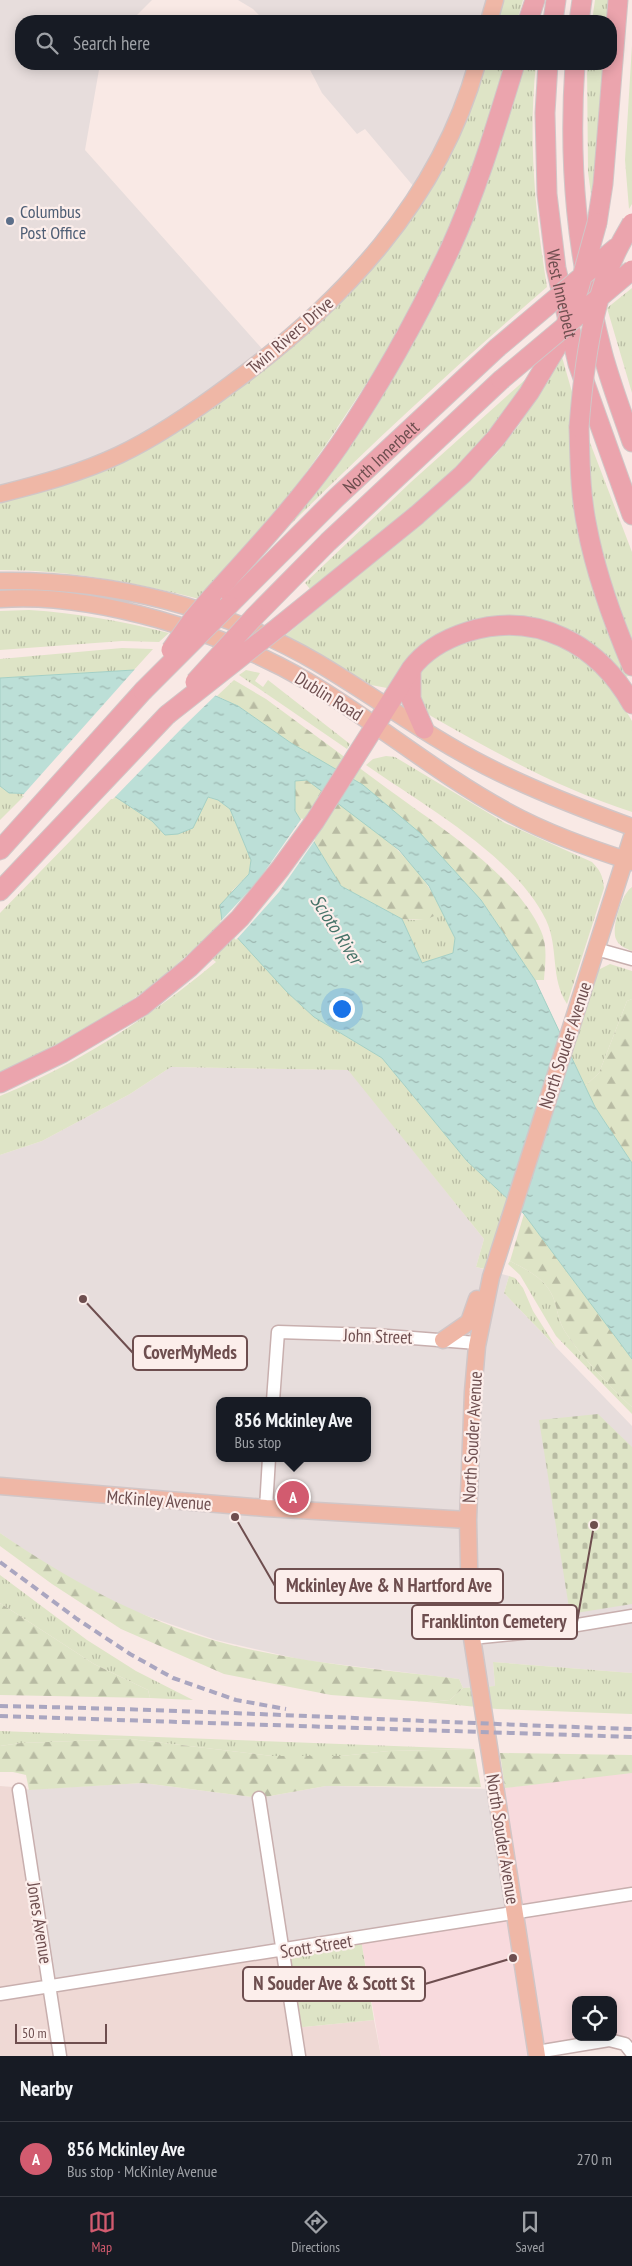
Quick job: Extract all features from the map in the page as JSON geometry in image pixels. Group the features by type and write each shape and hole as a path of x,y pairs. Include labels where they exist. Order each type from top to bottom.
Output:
{"highway":[{"path":"530,15 535,0"},
{"path":"554,15 556,0"},
{"path":"580,15 582,0"},
{"path":"617,15 618,0"},
{"path":"3,847 143,691 192,620 220,602 339,444 395,358 450,248 478,176 513,70"},
{"name":"West Innerbelt","path":"548,70 545,113 547,194 556,268 578,364 632,515"},
{"name":"West Innerbelt","path":"575,70 572,153 574,192 583,264 604,356 632,442"},
{"path":"0,890 167,715 417,515 463,474 496,438 523,401 556,348 579,288 597,223 603,184 612,70"},
{"path":"632,223 613,259 597,309 582,384 579,427 580,470 586,525 597,569 617,629 632,666"},
{"name":"North Innerbelt","path":"220,602 336,498 497,348 632,235"},
{"name":"North Innerbelt","path":"167,715 255,616 334,535 501,380 632,270"},
{"path":"0,1083 62,1054 142,1006 190,967 240,918 280,870 315,821 411,669 432,648 454,636 477,628 498,625 524,625 551,631 573,642 599,661 621,684 632,704"},
{"path":"411,669 411,699 424,729"}],"main road":[{"path":"491,15 495,0"},
{"name":"Twin Rivers Drive","path":"0,494 72,474 118,456 159,434 186,417 254,367 326,306 383,244 418,196 440,159 454,130 476,70"},
{"name":"Dublin Road","path":"0,581 84,585 148,596 246,626 318,663 484,765 529,787 632,827"},
{"path":"0,593 62,595 112,602 148,596"},
{"name":"Dublin Road","path":"0,599 54,600 127,611 234,644 306,680 376,725 465,787 508,812 562,837 629,861"},
{"name":"North Souder Avenue","path":"537,2054 472,1638 468,1520 473,1392 477,1343 489,1287 581,994 629,861 632,836"},
{"path":"443,1340 468,1322 476,1300 489,1287"},
{"name":"McKinley Avenue","path":"0,1486 266,1508 468,1520"}],"street":[{"path":"596,949 632,960"},
{"name":"John Street","path":"274,1397 278,1332 374,1335 477,1343"},
{"path":"266,1508 270,1462"},
{"path":"472,1638 541,1631 632,1616"},
{"name":"Jones Avenue","path":"19,1790 60,2056"},
{"path":"259,1798 299,2056"},
{"name":"Scott Street","path":"0,1994 282,1951 632,1894"},
{"path":"537,2054 609,2040 629,2048"}],"shaded area":[{"path":"0,0 152,0 137,15 15,15 15,70 99,70 85,150 273,361 186,427 154,446 113,467 70,484 0,502"},
{"path":"238,0 502,0 498,15 259,15"},
{"path":"310,70 483,70 456,145 425,200 365,129 357,134 322,93"},
{"path":"171,1067 349,1070 484,1239 476,1267 509,1276 504,1293 632,1426 632,1673 493,1662 495,1686 463,1688 459,1679 303,1660 216,1640 130,1610 49,1567 0,1533 0,1155 42,1141 130,1094"},
{"path":"623,1772 632,1773 632,2053 625,2044 537,2056 381,2056 361,1939 496,1789"},
{"path":"143,1783 259,1798 326,1786 496,1789 515,1914 50,1986 19,1790"},
{"path":"0,1786 13,1787 19,1790 282,1951 294,2028 374,2020 381,2056 0,2056"}],"green space":[{"path":"502,0 523,0 519,15 498,15"},
{"path":"595,0 611,0 610,15 593,15"},
{"path":"632,45 632,204 629,209 625,160"},
{"path":"483,70 503,70 485,134 454,216 421,287 382,360 325,446 278,512 199,599 101,578 51,572 0,570 0,502 80,480 137,456 169,438 247,381 327,313 388,249 424,201 444,169"},
{"path":"520,70 536,70 533,120 534,176 547,287 417,403 292,523 289,521 384,388"},
{"path":"587,70 606,70 593,209 588,172"},
{"path":"632,288 632,393 607,308"},
{"path":"562,357 572,392 570,446 573,493 603,616 628,676 624,678 601,652 489,620 393,681 387,688 371,685 286,635 455,494 497,453 519,425"},
{"path":"536,370 472,456 387,530 310,589 305,583 411,482"},
{"path":"589,440 632,552 632,647 605,575 587,483"},
{"path":"29,610 99,618 169,633 159,642 122,641 0,650 0,611"},
{"path":"495,634 515,634 557,643 578,655 598,672 613,689 632,721 632,812 579,793 529,769 431,716 424,709 415,682 418,672 425,664 447,649"},
{"path":"122,648 153,649 134,670 0,678 0,659"},
{"path":"246,670 260,673 255,681 263,687 268,680 350,744 347,749 239,675"},
{"path":"234,680 266,699 454,837 496,872 530,911 541,931 545,949 544,980 535,980 481,900 291,743 238,706 217,696"},
{"path":"386,756 395,757 505,823 592,862 597,868 602,877 604,888 567,1004 558,984 550,931 546,920 532,897 513,874 490,853 440,815 366,765 373,759"},
{"path":"295,780 307,780 363,821 398,850 427,885 439,905 434,916 425,920 402,919 341,886 295,811"},
{"path":"0,786 9,793 26,794 0,820"},
{"path":"114,796 152,821 165,835 207,797 218,800 230,809 251,860 249,874 231,892 287,992 314,1017 382,1058 467,1161 508,1199 485,1269 476,1267 484,1239 348,1070 171,1067 130,1094 42,1141 0,1155 0,1096 86,1054 166,1002 216,962 197,946 155,983 109,1016 68,1041 0,1073 0,913"},
{"path":"632,887 632,951 622,946 616,939 615,927 621,903"},
{"path":"439,905 455,938 453,953 422,963 402,919 424,920 432,915"},
{"path":"610,964 632,971 632,999 627,1001 599,1073 585,1086 571,1056 598,970"},
{"path":"632,999 632,1163 595,1107 585,1086 599,1073 627,1001"},
{"path":"524,1214 632,1359 632,1407 598,1373 568,1336 560,1321 550,1290 535,1275 510,1261"},
{"path":"510,1261 535,1275 550,1290 564,1330 581,1354 632,1407 632,1414 556,1336 520,1275 508,1264"},
{"path":"509,1276 515,1278 523,1288 533,1311 556,1347 504,1293"},
{"path":"598,1414 632,1447 632,1604 570,1614 539,1420"},
{"path":"0,1533 51,1566 104,1596 187,1632 246,1649 276,1655 337,1665 459,1679 463,1688 450,1700 427,1702 331,1695 224,1674 121,1629 52,1584 0,1546"},
{"path":"0,1575 87,1640 136,1671 193,1700 150,1698 148,1690 94,1664 0,1603"},
{"path":"0,1603 94,1664 148,1690 150,1698 0,1695"},
{"path":"493,1662 632,1673 632,1714 497,1709 427,1702 450,1700 463,1688 495,1686"},
{"path":"0,1731 474,1749 389,1751 341,1756 272,1756 130,1739 21,1743 0,1746"},
{"path":"130,1739 272,1756 341,1756 389,1751 474,1749 481,1787 326,1786 259,1798 143,1783 29,1790 26,1775 0,1772 0,1746 21,1743"},
{"path":"500,1753 632,1755 632,1773 505,1788"},
{"path":"361,1939 374,2020 294,2028 282,1951"}],"water":[{"name":"Scioto River","path":"134,670 180,680 238,706 291,743 363,785 420,833 481,900 535,980 595,1107 632,1163 632,1359 524,1214 467,1161 382,1058 314,1017 287,992 222,921 220,905 249,874 251,860 230,809 218,800 208,797 193,828 178,834 165,835 152,821 114,796 9,793 0,786 0,678","holes":["307,780 399,850 429,886 455,938 453,953 422,963 402,919 341,886 295,811 295,781"]}],"pier":[{"path":"136,668 181,677 218,693 113,799 22,796"},
{"path":"302,818 315,840 279,892 236,940 220,922 258,881"}],"railway":[{"path":"0,1562 77,1619 130,1654 173,1678 236,1700 286,1709"},
{"path":"0,1706 158,1710 632,1729"},
{"path":"0,1716 632,1737"}],"place":[{"name":"Columbus Post Office","path":"10,221"},
{"name":"CoverMyMeds","path":"83,1299"},
{"name":"856 Mckinley Ave","path":"293,1497"},
{"name":"Mckinley Ave & N Hartford Ave","path":"235,1517"},
{"name":"Franklinton Cemetery","path":"594,1525"},
{"name":"N Souder Ave & Scott St","path":"513,1958"}]}
